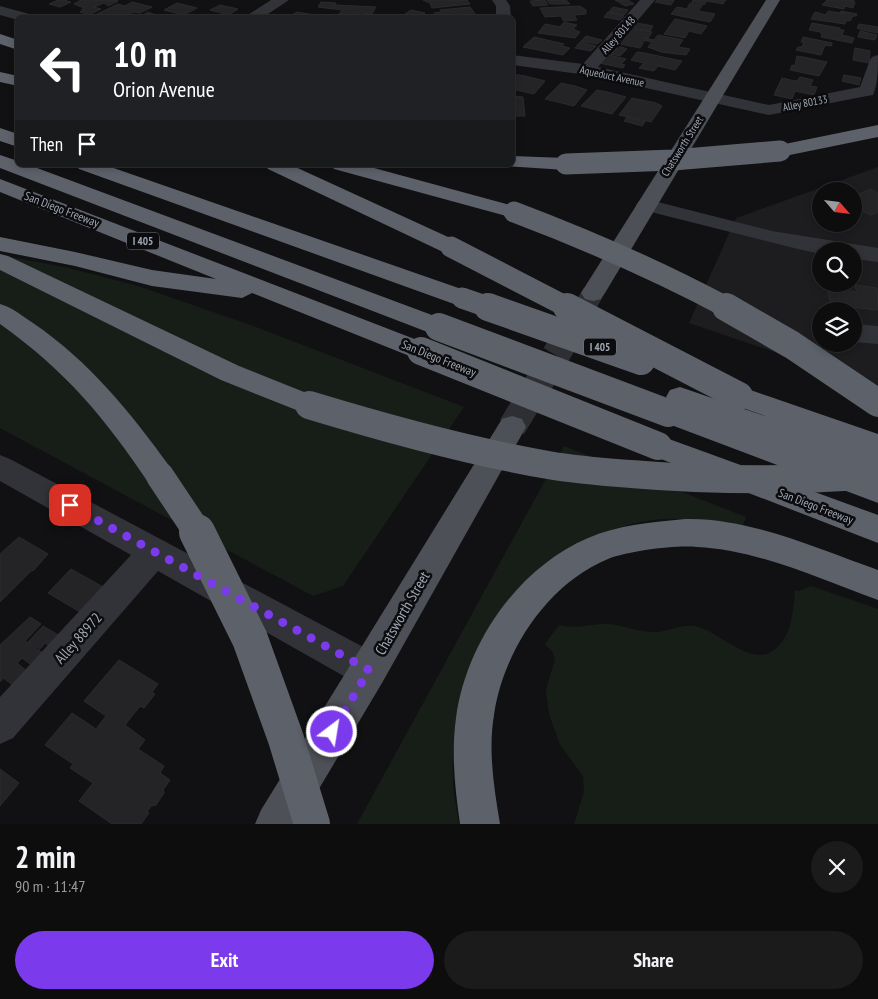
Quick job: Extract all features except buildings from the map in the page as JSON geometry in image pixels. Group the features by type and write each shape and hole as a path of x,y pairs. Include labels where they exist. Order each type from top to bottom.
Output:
{"highway":[{"path":"0,39 15,44"},
{"path":"515,162 566,164 657,163 724,158 780,151 878,131"},
{"path":"0,134 15,139"},
{"path":"0,161 15,166"},
{"path":"18,167 451,313"},
{"path":"92,167 373,268 398,293 451,313 878,490"},
{"path":"279,167 451,247 739,396"},
{"path":"349,167 444,191 514,212 557,227 627,257 715,300 817,361 878,403"},
{"name":"San Diego Freeway","path":"0,185 285,296 658,446 878,529"},
{"path":"0,244 152,278 285,296"},
{"path":"0,262 230,373 309,405 392,431 460,448 537,463 679,478 770,480 878,475"},
{"path":"0,312 42,342 78,375 129,430 201,538 250,639 286,739 312,824"},
{"name":"I 405","path":"451,313 739,396 878,446"},
{"path":"674,405 878,468"},
{"path":"480,824 474,788 473,754 476,714 484,680 500,641 520,612 543,585 569,565 598,549 634,538 699,533 729,538 777,550 878,585"}],"main road":[{"name":"Chatsworth Street","path":"593,293 773,0"},
{"name":"Chatsworth Street","path":"275,824 369,670 512,427"}],"street":[{"path":"255,15 282,0"},
{"name":"Alley 80148","path":"587,70 648,0"},
{"path":"0,10 18,15"},
{"name":"Aqueduct Avenue","path":"515,60 587,70 712,98"},
{"name":"Alley 80133","path":"712,98 769,110 867,91 878,60"},
{"path":"646,205 731,228 812,246"},
{"path":"862,253 878,255"},
{"path":"862,334 878,335"},
{"path":"0,468 155,551 369,670"},
{"name":"Alley 88972","path":"0,725 155,551"}],"shaded area":[{"path":"878,167 878,387 689,323 736,218 812,191 812,232 862,232 862,182 836,182"},
{"path":"0,255 69,268 138,286 256,327 464,407 343,586 313,596 0,428"},
{"path":"564,446 746,517 742,528 683,519 642,522 612,530 583,541 551,559 524,582 501,609 482,639 468,672 459,707 453,743 453,785 459,824 357,824"},
{"path":"811,586 878,609 878,824 574,824 584,792 583,776 560,745 549,714 546,690 555,659 552,651 545,644 559,625 578,627 608,624 651,632 695,626 743,651 762,655 778,647 787,633 792,616 795,590 799,591"}],"tunnel":[{"path":"584,308 593,293"},
{"path":"512,427 585,307"}],"route":[{"path":"70,505 369,670 332,732"}]}
